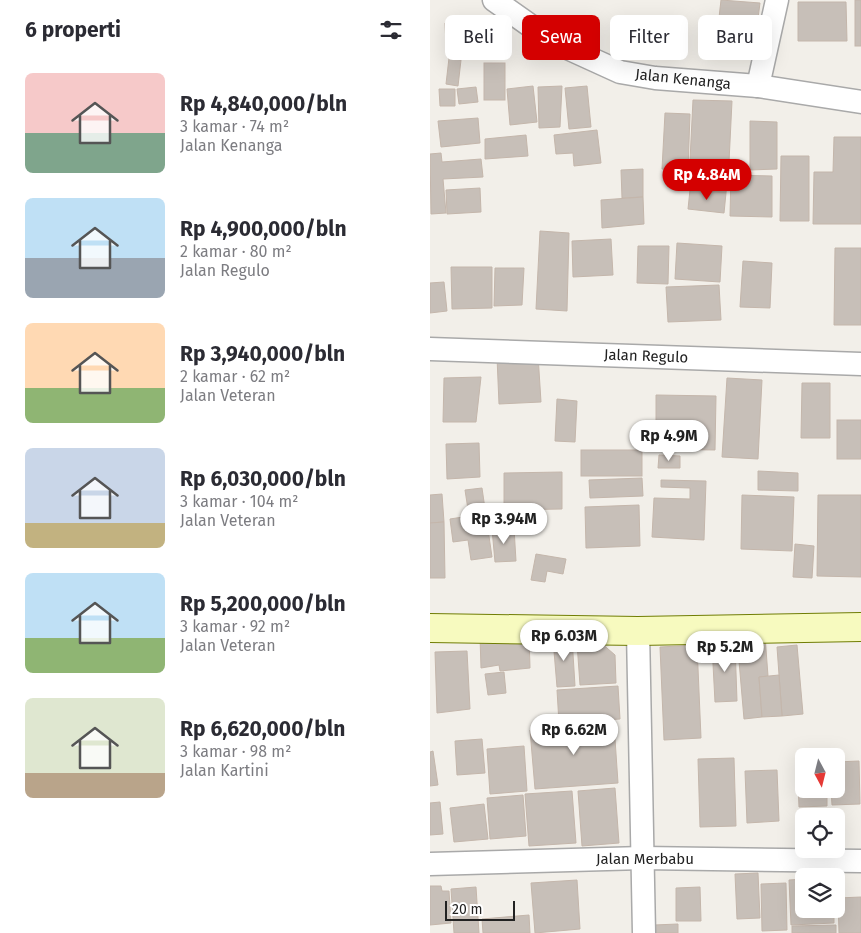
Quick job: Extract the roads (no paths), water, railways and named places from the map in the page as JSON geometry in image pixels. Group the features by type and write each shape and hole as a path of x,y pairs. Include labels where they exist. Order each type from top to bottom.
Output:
{"main road":[{"path":"430,628 638,631 861,627"}],"street":[{"name":"Jalan Kenanga","path":"494,0 552,40 620,72 655,78 758,86 861,102"},
{"path":"758,86 777,0"},
{"name":"Jalan Regulo","path":"430,349 861,364"},
{"path":"638,631 644,933"},
{"name":"Jalan Merbabu","path":"430,864 643,858 861,861"}]}
